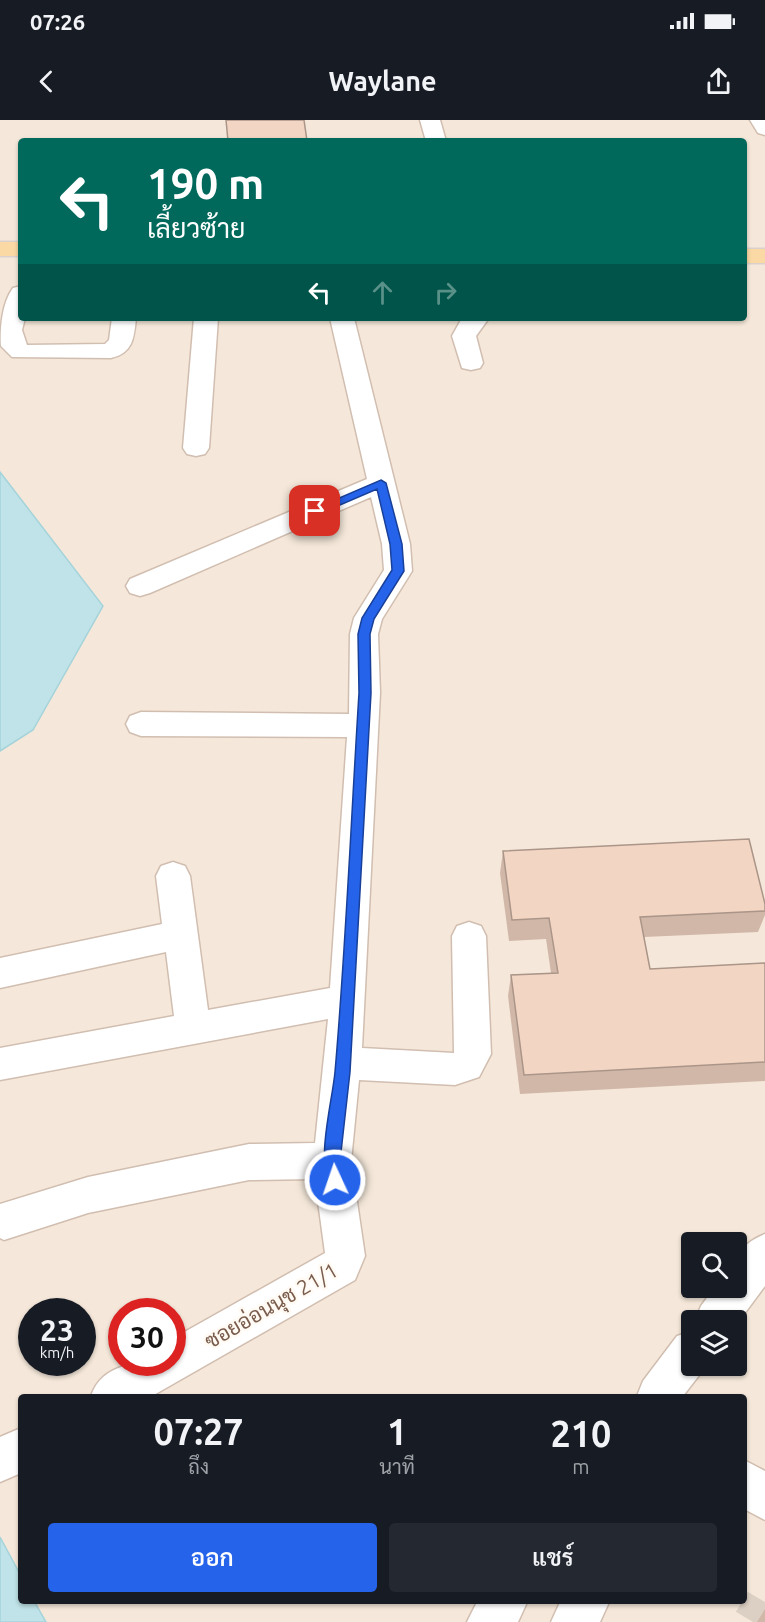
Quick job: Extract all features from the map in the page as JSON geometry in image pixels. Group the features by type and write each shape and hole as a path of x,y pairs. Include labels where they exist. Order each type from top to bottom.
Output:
{"main road":[{"path":"0,236 18,237"},
{"path":"0,249 18,249"},
{"path":"747,255 765,256"},
{"path":"747,267 765,267"}],"street":[{"path":"430,120 435,138"},
{"path":"760,120 765,129"},
{"path":"18,302 10,330 13,346 21,352 111,351 121,343 124,321"},
{"path":"196,448 206,321"},
{"name":"ซอยอ่อนนุช 21/1","path":"116,1394 341,1266 345,1256 332,1161 343,1064 347,1000 363,726 364,634 368,618 398,571 396,544 343,321"},
{"path":"471,363 464,336 472,321"},
{"path":"140,586 381,483"},
{"path":"141,724 363,726"},
{"path":"173,876 193,1028"},
{"path":"0,973 180,935"},
{"path":"343,1064 455,1070 466,1065 473,1054 469,936"},
{"path":"0,1064 347,1000"},
{"path":"4,1221 88,1196 249,1162 332,1161"},
{"path":"722,1310 765,1253"},
{"path":"660,1394 681,1366"},
{"path":"0,1461 18,1451"},
{"path":"747,1484 765,1498"},
{"path":"490,1622 503,1604"},
{"path":"574,1622 585,1604"}],"shaded area":[{"path":"0,120 765,120 765,1622 0,1622"}],"water":[{"path":"0,472 103,606 33,730 0,751"},
{"path":"0,1537 18,1570 18,1604 36,1604 46,1622 0,1622"}],"building":[{"path":"226,120 304,120 307,138 228,138"},
{"path":"749,839 765,911 640,917 650,969 765,963 765,1062 524,1075 511,975 558,973 549,918 512,920 503,851"}],"tunnel":[{"path":"753,1622 765,1602"}],"route":[{"path":"315,511 381,483 396,544 398,571 368,618 364,634 365,693 343,1072 332,1161 335,1180"}]}
